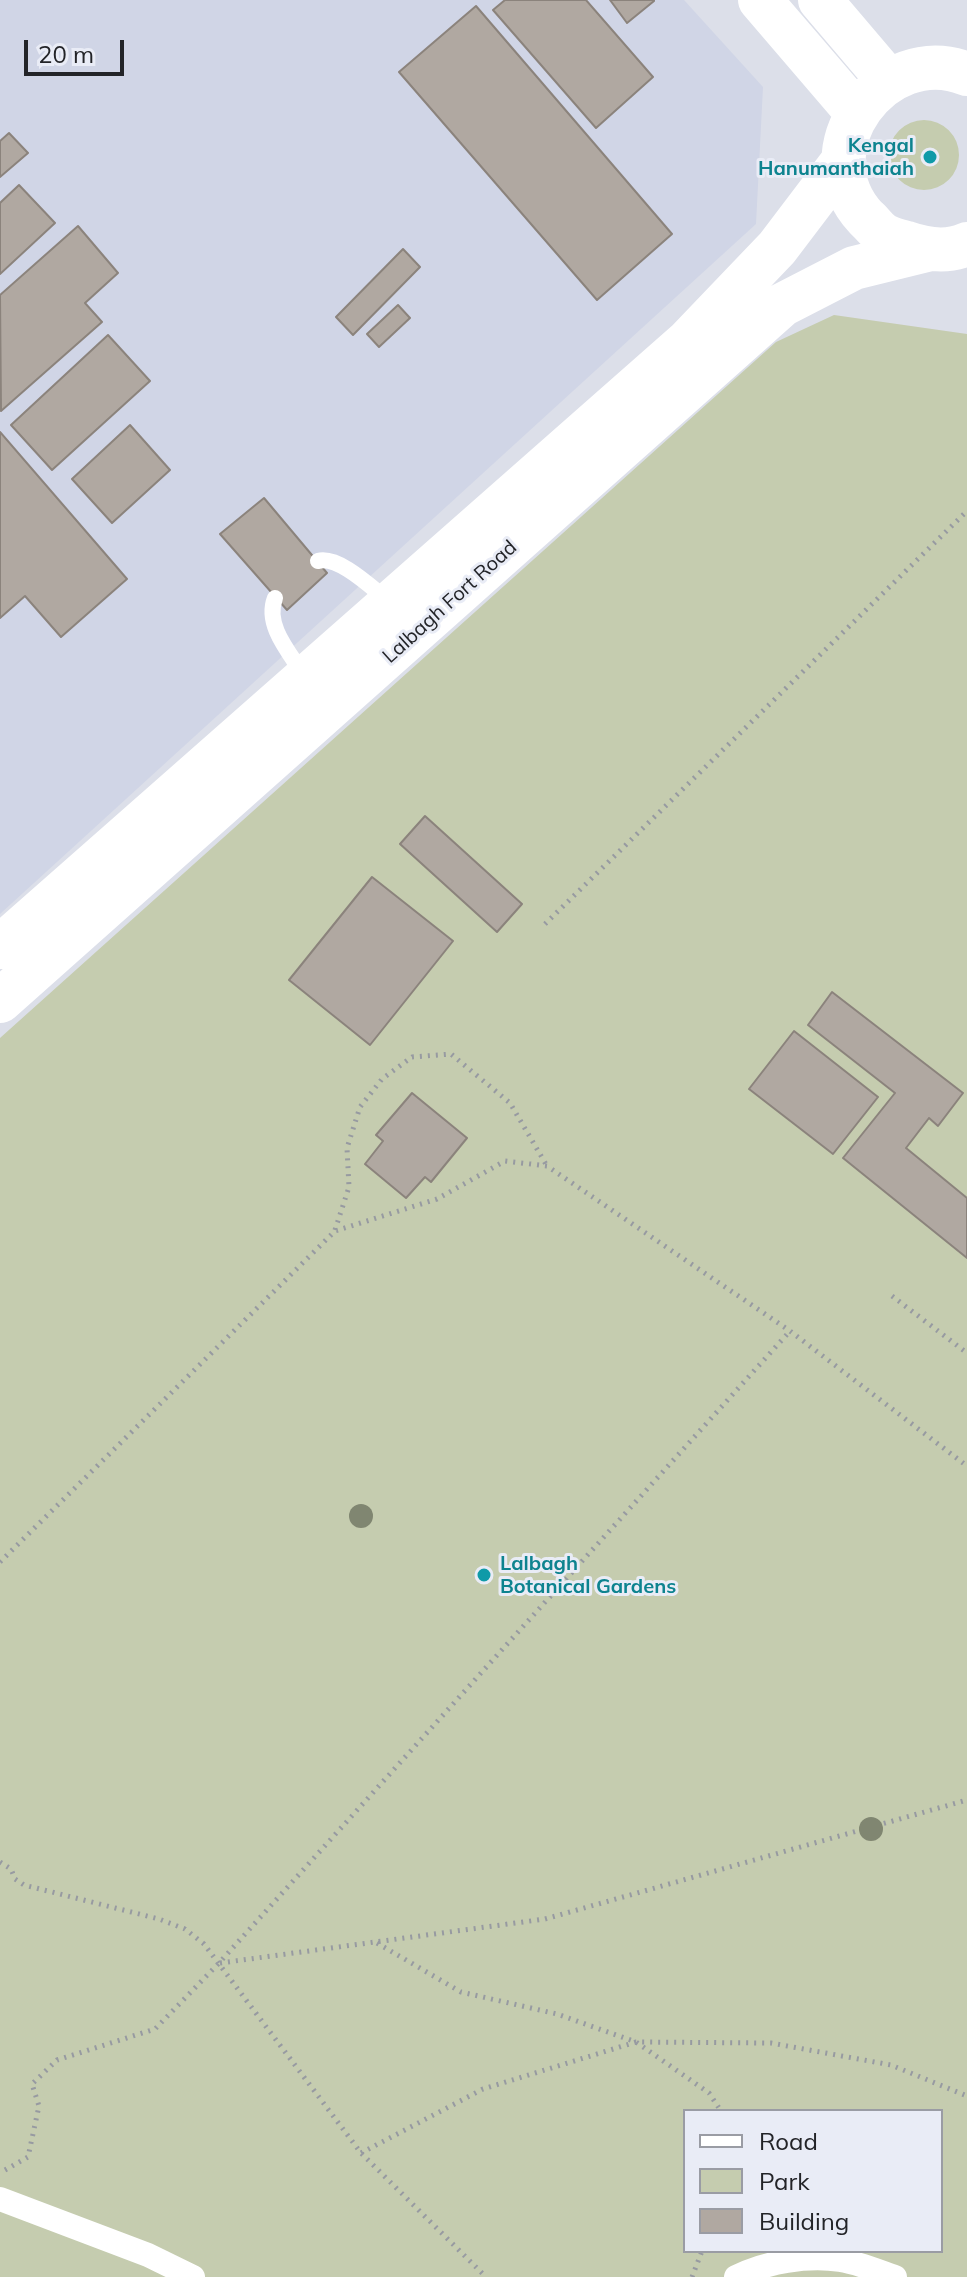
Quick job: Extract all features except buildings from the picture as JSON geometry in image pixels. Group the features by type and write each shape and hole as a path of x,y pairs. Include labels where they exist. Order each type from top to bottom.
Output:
{"main road":[{"path":"760,0 856,112"},
{"path":"820,0 888,80"},
{"path":"955,250 882,234 857,208 848,188 843,161 848,129 856,112 888,80 925,68 956,69 967,74"},
{"name":"Lalbagh Fort Road","path":"0,947 688,341 777,248 843,161"},
{"name":"Lalbagh Fort Road","path":"0,1001 782,305 854,268 955,250"}],"street":[{"path":"0,2199 148,2255 193,2277"},
{"path":"736,2277 753,2268 795,2260 840,2260 895,2277"}],"lane":[{"path":"318,561 328,559 341,565 391,603"},
{"path":"275,598 273,623 305,678"}],"path":[{"path":"545,924 967,511"},
{"path":"335,1231 349,1187 347,1148 360,1107 382,1079 412,1057 451,1054 510,1103 547,1166 790,1331 967,1466"},
{"path":"0,1562 335,1231 437,1199 505,1161 547,1166"},
{"path":"892,1296 967,1353"},
{"path":"0,2173 28,2157 39,2106 32,2084 57,2060 155,2029 219,1963 790,1331"},
{"path":"219,1963 545,1919 967,1800"},
{"path":"0,1862 11,1869 15,1879 24,1885 159,1919 185,1929 204,1944 361,2153 486,2277"},
{"path":"376,1943 461,1992 557,2014 636,2042 709,2093 720,2109"},
{"path":"361,2153 483,2089 636,2042 771,2043 891,2065 967,2096"},
{"path":"692,2277 701,2253"}],"shaded area":[{"path":"0,0 684,0 763,87 756,224 0,914"}],"green space":[{"path":"917,120 931,120 953,135 959,155 957,168 949,180 931,190 917,190 895,175 889,162 889,148 904,126"},
{"name":"Lalbagh Botanical Gardens","path":"834,315 967,334 967,2277 0,2277 0,1038 776,342"}],"place":[{"name":"Kengal Hanumanthaiah","path":"930,157"},
{"name":"Lalbagh Botanical Gardens","path":"484,1575"}]}
